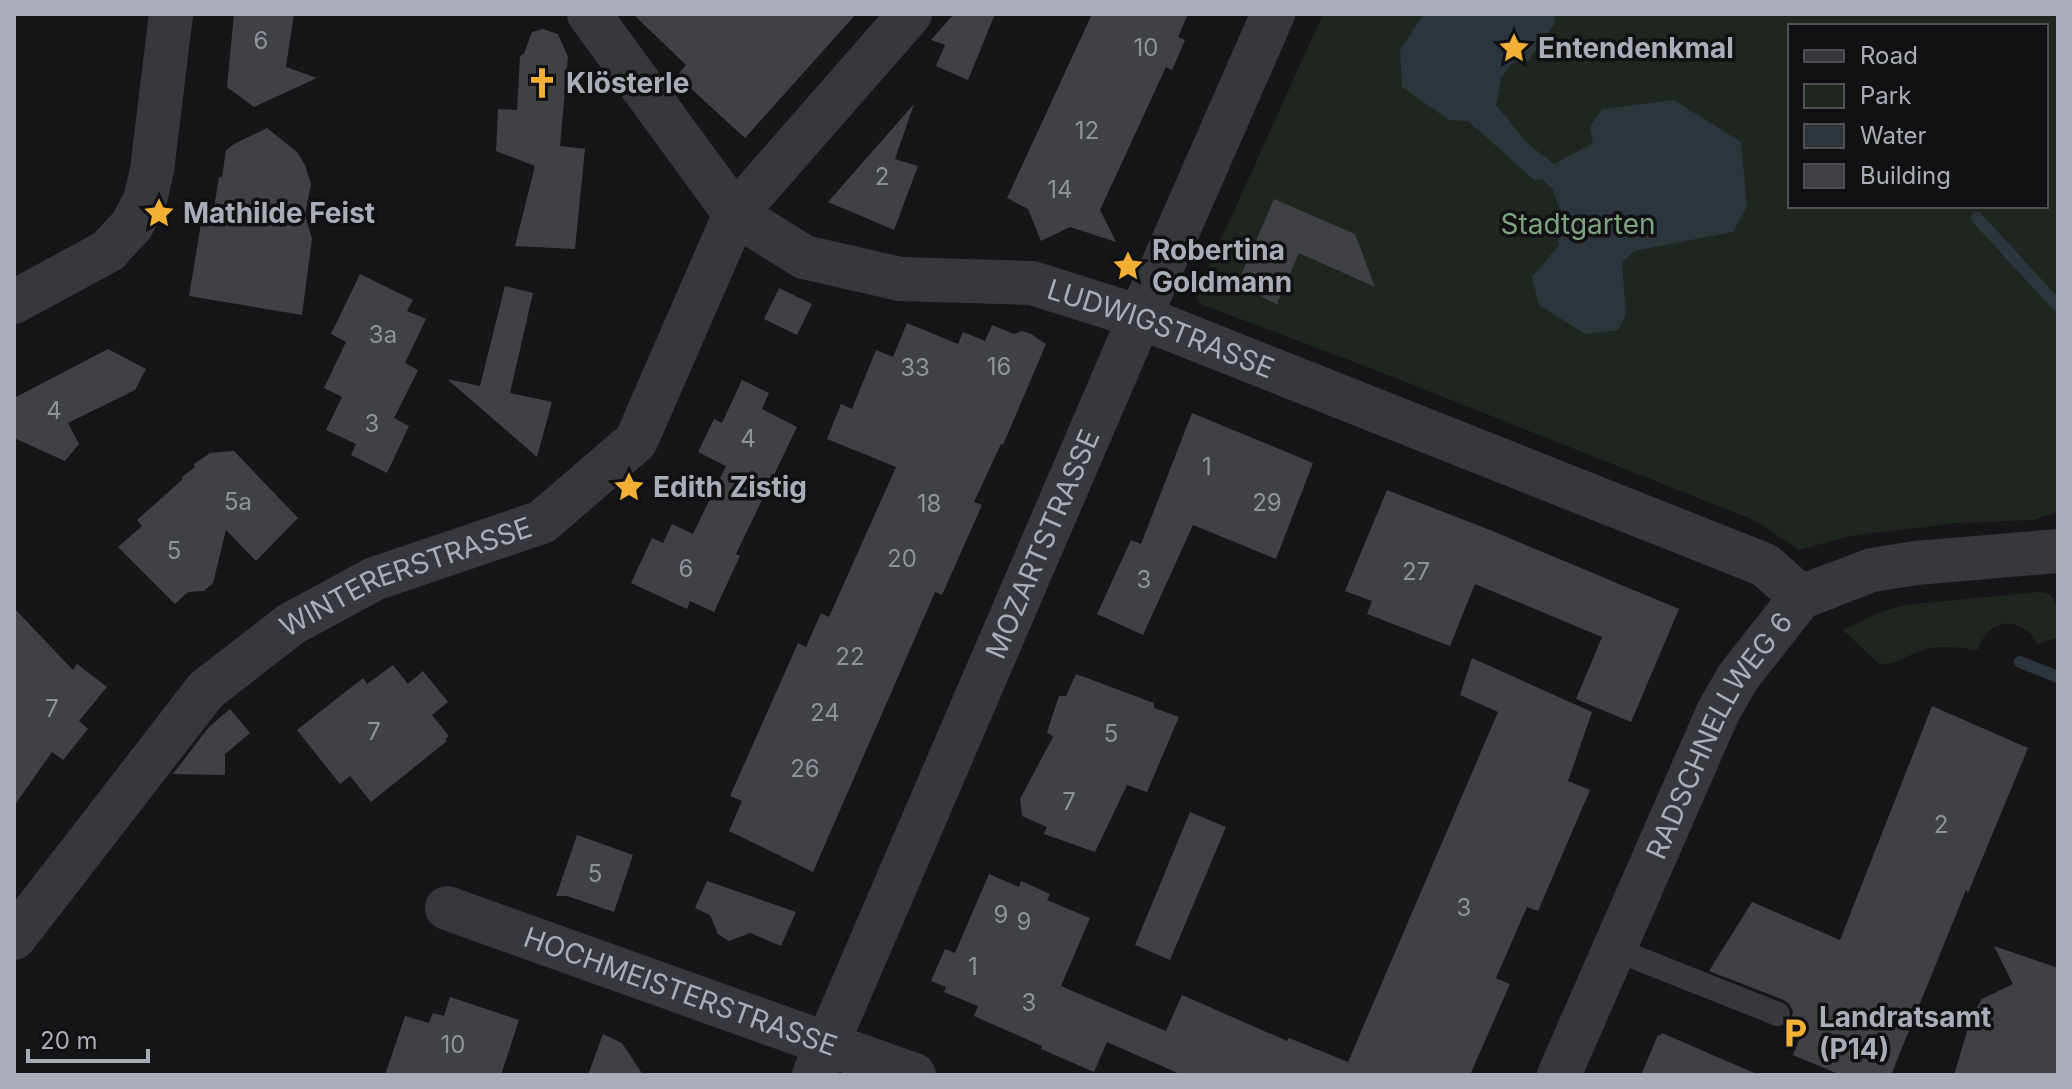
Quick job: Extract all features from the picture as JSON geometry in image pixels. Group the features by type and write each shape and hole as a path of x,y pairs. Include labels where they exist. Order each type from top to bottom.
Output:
{"street":[{"path":"14,302 108,251 132,225 145,200 152,170 171,14"},
{"name":"LUDWIGSTRASSE","path":"589,14 735,214 804,257 900,279 1032,283 1140,317 1765,565 1801,597"},
{"name":"WINTERERSTRASSE","path":"14,938 206,690 291,624 374,579 542,522 636,441 735,214 910,14"},
{"name":"MOZARTSTRASSE","path":"821,1060 1273,14"},
{"name":"RADSCHNELLWEG 6","path":"1559,1075 1718,712 1738,677 1801,597 1872,570 1916,563 2058,551"},
{"name":"HOCHMEISTERSTRASSE","path":"447,908 821,1060 914,1075"}],"lane":[{"path":"1607,967 1775,1022"}],"green space":[{"name":"Stadtgarten","path":"1323,14 2058,14 2058,512 2033,520 1957,523 1850,536 1799,550 1756,521 1203,305 1196,298"},
{"path":"2038,592 2050,594 2058,609 2058,637 2038,644 2022,628 2002,624 1988,632 1978,650 1935,648 1879,664 1843,630 1878,613 1904,605"}],"water":[{"path":"1424,14 1554,14 1555,23 1528,61 1512,63 1501,78 1496,105 1527,143 1554,164 1593,143 1590,126 1602,109 1674,100 1741,142 1747,206 1733,232 1634,251 1622,262 1626,314 1618,330 1585,334 1539,305 1532,277 1559,245 1555,219 1560,210 1552,188 1542,179 1534,180 1468,121 1449,120 1402,87 1400,50"}],"building":[{"path":"234,14 294,14 286,67 317,78 254,107 227,87"},
{"path":"633,14 856,14 745,138 677,76 686,65"},
{"path":"954,14 995,14 968,80 936,66 945,45 931,40"},
{"path":"1092,14 1188,14 1178,37 1185,40 1172,70 1166,67 1100,210 1116,242 1070,227 1041,241 1028,209 1007,198"},
{"path":"543,29 558,34 568,57 560,146 585,149 575,249 515,246 535,166 496,151 498,109 517,110 520,56 524,54 532,32"},
{"path":"914,104 895,159 918,166 894,230 828,202"},
{"path":"267,128 297,152 311,184 305,215 312,239 302,315 189,296 204,206 214,208 226,150"},
{"path":"1274,199 1355,234 1375,287 1299,253 1277,304 1237,285"},
{"path":"360,274 413,300 407,311 426,319 405,363 418,370 394,418 409,426 387,473 351,455 356,444 326,430 342,397 324,388 346,342 331,334"},
{"path":"505,286 533,293 510,393 552,402 537,457 447,379 480,386"},
{"path":"779,288 812,304 797,335 764,319"},
{"path":"907,323 958,344 963,332 985,341 992,325 1014,334 1021,331 1031,334 1046,344 1003,445 974,502 982,505 942,595 935,592 813,872 729,831 742,801 730,796 798,643 806,647 821,613 829,617 896,467 827,439 841,404 852,409 876,350 893,357"},
{"path":"108,349 146,369 135,390 68,423 79,444 65,461 14,438 14,398"},
{"path":"742,380 769,393 762,409 797,427 736,554 740,556 714,612 690,601 687,609 631,583 652,538 663,543 672,524 693,534 726,466 698,452 714,419 722,423"},
{"path":"1192,413 1313,463 1276,559 1193,525 1143,635 1097,614 1131,540 1141,544"},
{"path":"234,451 298,518 256,561 226,530 213,583 204,591 188,592 175,604 118,547 142,526 137,520 183,479 195,467 194,464 210,453"},
{"path":"1387,490 1679,609 1631,722 1576,699 1602,637 1475,584 1450,646 1367,614 1372,601 1345,591"},
{"path":"14,608 73,670 77,664 107,687 79,721 88,729 63,760 52,752 14,806"},
{"path":"1472,658 1592,712 1568,781 1590,790 1538,911 1527,907 1496,978 1510,984 1470,1075 1182,1075 1107,1042 1094,1072 974,1016 978,1006 944,992 946,987 931,981 945,949 955,953 989,874 1019,887 1021,881 1050,894 1047,900 1090,918 1061,986 1166,1031 1182,995 1287,1041 1289,1038 1348,1062 1498,712 1460,695"},
{"path":"393,665 408,684 423,671 448,702 432,715 449,736 445,739 447,741 371,802 350,776 340,784 297,730 363,678 367,684"},
{"path":"1076,674 1154,703 1154,708 1179,717 1147,792 1127,785 1095,852 1044,834 1047,827 1022,816 1020,799 1053,737 1047,732 1059,696 1066,696"},
{"path":"1932,706 2028,748 1891,1075 1841,1075 1793,1055 1806,1023 1792,1017 1793,1011 1784,1000 1709,971 1752,902 1840,940"},
{"path":"230,709 250,733 225,754 225,775 173,774 208,728"},
{"path":"1190,812 1226,827 1170,960 1135,945"},
{"path":"577,835 633,855 614,912 567,896 556,896"},
{"path":"707,881 796,912 781,946 750,933 729,941 718,934 710,915 695,908"},
{"path":"1994,946 2058,968 2058,1075 1954,1075 1971,1018 1982,999 2013,984"},
{"path":"450,997 519,1020 501,1075 385,1075 405,1016 429,1023 433,1013 444,1016"},
{"path":"1662,1033 1759,1075 1641,1075 1658,1035"},
{"path":"603,1034 622,1043 643,1075 588,1075"}],"waterway":[{"path":"1977,218 2058,306"},
{"path":"2020,662 2058,677"}],"place":[{"name":"Entendenkmal","path":"1514,48"},
{"name":"Klösterle","path":"542,83"},
{"name":"Mathilde Feist","path":"159,213"},
{"name":"Robertina Goldmann","path":"1128,266"},
{"name":"Edith Zistig","path":"629,487"},
{"name":"Landratsamt (P14)","path":"1795,1033"}]}
